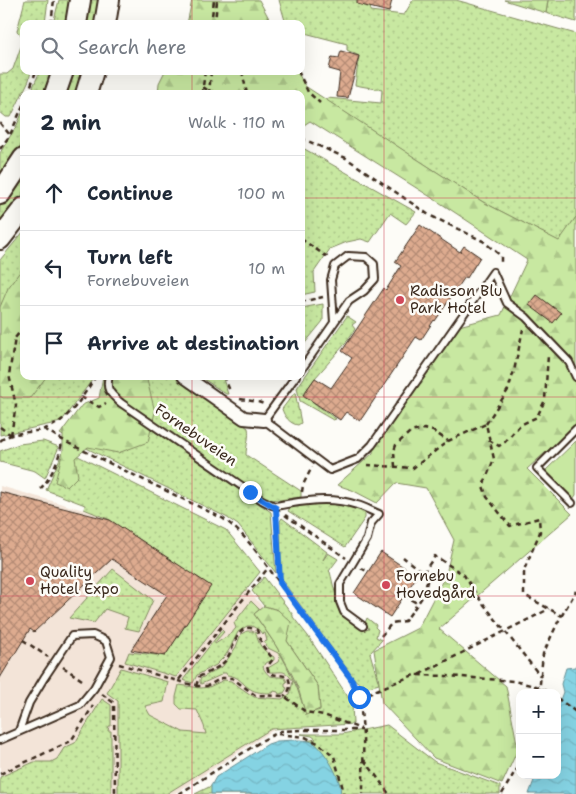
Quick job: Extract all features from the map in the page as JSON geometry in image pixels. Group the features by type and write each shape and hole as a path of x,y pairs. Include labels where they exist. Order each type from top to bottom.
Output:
{"main road":[{"path":"77,20 80,0"},
{"path":"106,20 109,0"},
{"path":"56,90 62,75"},
{"path":"87,90 92,75"},
{"path":"0,194 20,164"},
{"path":"0,239 20,213"}],"street":[{"path":"190,380 244,418 264,420"}],"lane":[{"path":"305,364 349,302 364,291 375,279 374,264 366,257 348,256 334,266 331,280 334,322"},
{"path":"293,380 264,420 330,470 358,459 372,445 493,272 507,303 526,317 570,362 576,377"},
{"path":"109,380 110,393 115,398"},
{"name":"Fornebuveien","path":"115,398 274,507"},
{"path":"572,503 537,468 576,429"},
{"path":"274,507 304,501 328,500 356,504 379,514 370,523 368,539 340,584 340,602 344,612 363,626"},
{"path":"0,740 80,705 94,688 111,656 106,641 93,635 72,636 29,703 20,731"}],"path":[{"path":"52,20 54,0"},
{"path":"212,20 216,0"},
{"path":"215,20 216,0"},
{"path":"29,90 35,75"},
{"path":"203,90 204,75"},
{"path":"209,90 211,75"},
{"path":"243,75 246,90"},
{"path":"300,75 308,92 320,103"},
{"path":"203,87 207,90"},
{"path":"0,149 10,135 20,112"},
{"path":"0,123 10,135"},
{"path":"305,140 346,158 429,215 483,241 501,256 499,286"},
{"path":"305,242 327,256 336,265"},
{"path":"305,301 332,295"},
{"path":"358,459 364,464 413,468 448,441 486,424 508,390 526,317"},
{"path":"11,435 16,405 9,375 15,338 20,332"},
{"path":"490,440 499,446 520,425 537,417 545,400 548,339"},
{"path":"1,439 11,435 44,429 55,424 69,414 93,380"},
{"path":"226,380 233,396 258,402 272,408"},
{"path":"81,397 99,407 115,398"},
{"path":"486,424 494,459 483,486 487,497 510,526 539,518 540,532 524,570 524,595 562,616"},
{"path":"0,427 11,435"},
{"path":"44,429 62,440 222,518 238,531 280,583 352,680 359,697 362,730 363,794"},
{"path":"395,467 394,451 396,445 410,432 424,429 433,431 448,441"},
{"path":"40,489 46,483 61,449 62,440"},
{"path":"304,501 303,485 317,460"},
{"path":"274,507 339,552"},
{"path":"274,507 280,583"},
{"path":"423,573 435,556 464,575 478,598 541,677"},
{"path":"381,636 392,623 405,621 423,596 428,578 403,557"},
{"path":"178,682 268,568"},
{"path":"539,687 543,654 558,622 576,591"},
{"path":"404,595 418,604"},
{"path":"419,675 550,609"},
{"path":"196,686 199,677 224,663 240,632 247,628 253,628 257,630 262,645 273,659 267,668 268,673 273,675 282,674 288,677 290,687 288,693 284,696"},
{"path":"116,669 119,664 196,686 207,686 222,678 232,678 255,694 284,696 306,712 324,715 362,730"},
{"path":"359,697 414,675 514,681 542,689"},
{"path":"105,687 101,693 114,703 115,794"},
{"path":"0,774 72,741 96,701"},
{"path":"561,701 576,712"},
{"path":"179,794 263,740 281,731 362,730"},
{"path":"276,734 312,740 334,756 343,794"},
{"path":"362,759 388,794"},
{"path":"502,794 516,771"}],"shaded area":[{"path":"0,486 212,547 334,691 174,794 0,794"}],"green space":[{"path":"25,0 48,0 46,20 20,20 20,34 17,31"},
{"path":"59,0 70,0 66,20 54,20"},
{"path":"89,0 101,0 98,20 85,20"},
{"path":"192,0 259,0 270,20 188,20"},
{"path":"279,0 372,0 370,11 404,15 413,0 456,0 576,34 576,217 560,242 483,202 327,101 327,98 381,103 382,90 355,85 359,56 347,50 347,44 305,33 305,20 285,20"},
{"path":"504,0 548,0 546,13"},
{"path":"548,0 576,0 576,22 546,13"},
{"path":"20,49 20,75 30,75 24,90 20,90 20,98 11,117 6,117 0,112 0,74 7,74 13,69"},
{"path":"38,75 54,75 48,90 32,90"},
{"path":"71,75 84,75 78,90 65,90"},
{"path":"163,75 299,75 305,86 483,202 559,241 576,217 576,425 527,469 572,514 439,629 506,686 516,738 516,753 502,784 434,758 382,703 374,650 418,628 446,574 454,540 426,488 396,483 377,503 352,490 337,485 373,453 374,436 455,327 501,315 527,260 310,121 305,124 305,90 158,90"},
{"path":"20,118 20,146 0,177 0,153"},
{"path":"305,149 416,212 406,224 390,213 370,242 361,239 330,249 314,272 315,292 305,294"},
{"path":"20,177 20,198 0,225 0,203"},
{"path":"20,236 20,380 92,380 61,422 0,435 0,260"},
{"path":"20,272 20,380 44,380 30,398 3,398 0,396 0,307 8,288"},
{"path":"323,304 323,321 305,343 305,307"},
{"path":"347,316 356,322 352,325 355,329 345,344 315,378 303,395 336,419 333,420 300,401 297,388 303,380 305,380 305,376"},
{"path":"102,380 147,380 155,412 148,442 118,453 88,447 75,458 78,476 67,487 55,482 63,451 63,430 82,405 99,398"},
{"path":"120,380 183,380 248,428 249,435 246,455 301,491 301,497 279,500 267,499 120,399"},
{"path":"205,380 223,380 228,394"},
{"path":"295,392 301,423 298,425 288,419 282,409"},
{"path":"85,404 116,405 271,512 276,573 238,525 226,517 60,434"},
{"path":"43,441 59,447 45,478 35,471 0,462 0,451 19,444"},
{"path":"576,441 576,495 573,499 545,471"},
{"path":"64,449 226,530 260,572 176,677 125,662 129,652 165,656 210,586 108,519 84,509 85,505 46,490"},
{"path":"335,503 356,507 365,513 365,518 345,547 288,511 291,506"},
{"path":"282,518 327,552 323,560 328,553 338,559 329,571 343,614 354,624 366,630 369,629 365,623 367,618 376,625 375,627 378,630 376,637 382,640 370,653 379,684 365,688 354,679 281,579 280,521"},
{"path":"113,569 153,600 139,631 125,628 128,617 105,609 94,623 69,618"},
{"path":"264,577 308,636 352,703 353,724 271,729 166,794 118,794 118,701 107,693 121,668 168,682 164,702 145,706 150,715 183,732 206,734 197,710 181,709 176,704 179,685 201,688 209,687 224,680 231,681 254,697 282,699 290,694 293,681 290,677 282,672 269,672 268,668 278,662 280,657 278,653 268,648 264,642 267,641 265,633 262,634 252,626 247,626 238,632 225,656 216,665 197,675 193,683 183,680 222,630 224,632 215,644 231,634 236,628 234,623 251,601 259,609 254,614 275,644 287,666 297,688 306,714 320,710 318,686 287,641 278,610 264,606 252,591"},
{"path":"264,606 278,610 291,622 287,641 318,686 320,709 306,715 298,688 289,668 254,614"},
{"path":"247,631 256,633 262,647 274,657 274,660 265,663 263,667 269,675 285,678 287,682 285,687 287,688 284,693 254,691 226,673 222,673 201,684 200,679 223,666 236,647 241,634"},
{"path":"102,699 111,705 111,726 109,726 108,731 111,731 111,794 0,794 0,777 34,762 51,762 57,759 64,748 75,743"},
{"path":"387,725 435,762 500,786 500,794 195,794 212,787 277,747 316,739 312,736 301,734 342,734"}],"water":[{"path":"576,665 576,794 529,794 535,779 561,779 561,697 563,692 561,684 566,668 575,667"},
{"path":"295,740 312,742 323,752 336,774 340,794 211,794 211,786 216,777 268,744 277,741"}],"building":[{"path":"357,0 392,0 389,12 357,4"},
{"path":"341,51 359,56 348,98 337,97 340,72 329,69 332,57 339,58"},
{"path":"420,225 460,252 464,246 480,257 467,278 465,277 421,340 416,337 360,421 346,412 340,420 303,395 315,378 331,388 352,358 342,351 401,266 395,262"},
{"path":"537,295 561,313 553,323 529,305"},
{"path":"0,492 110,520 211,586 165,656 131,650 167,595 112,559 34,632 30,629 0,678"},
{"name":"Fornebu Hovedgård","path":"381,552 417,576 390,617 354,593"}],"place":[{"name":"Radisson Blu Park Hotel","path":"400,300"},
{"name":"Quality Hotel Expo","path":"30,581"},
{"name":"Fornebu Hovedgård","path":"386,585"}],"route":[{"path":"250,492 276,508 280,583 352,680 359,697"}]}
